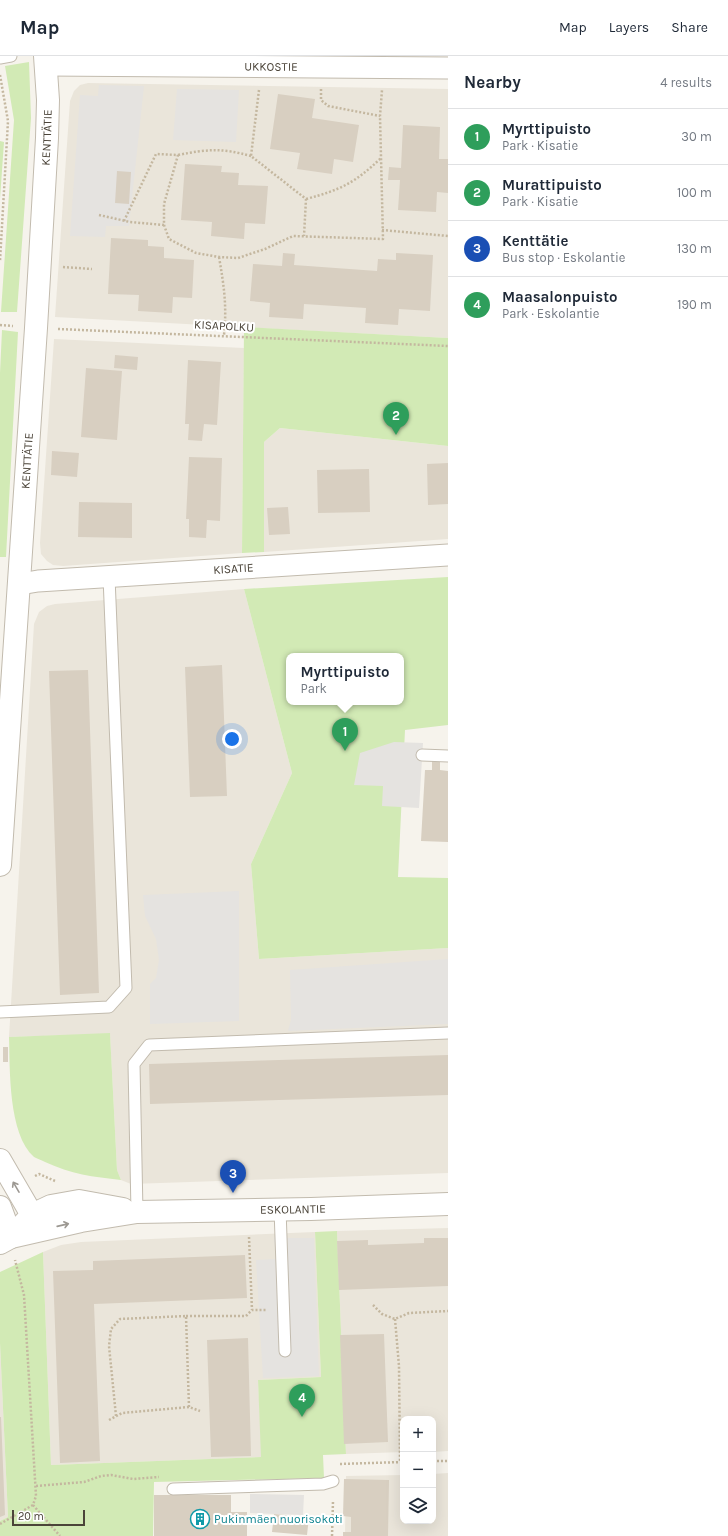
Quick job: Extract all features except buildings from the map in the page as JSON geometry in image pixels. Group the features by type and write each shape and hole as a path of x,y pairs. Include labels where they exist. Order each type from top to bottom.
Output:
{"street":[{"name":"UKKOSTIE","path":"46,60 383,68 448,68"},
{"name":"KENTTÄTIE","path":"0,865 20,584 47,138 48,100 46,60"},
{"name":"KISATIE","path":"20,584 38,581 448,554"},
{"path":"0,1160 34,1223"},
{"name":"ESKOLANTIE","path":"9,1246 34,1223 81,1221 137,1212 448,1204"},
{"path":"0,1207 9,1246"}],"lane":[{"path":"0,58 11,56"},
{"path":"0,1012 109,1007 126,988 109,577"},
{"path":"422,755 448,756"},
{"path":"137,1212 134,1064 149,1045 448,1033"},
{"path":"280,1209 285,1351"},
{"path":"173,1489 323,1484 333,1481"}],"path":[{"path":"178,155 164,204 164,225 169,239 196,253 219,257 238,258 264,250 293,236 383,239 380,116 383,68"},
{"path":"0,75 8,121 0,261"},
{"path":"320,82 321,100 328,106 380,116"},
{"path":"251,156 260,89"},
{"path":"124,221 156,154 178,155 206,150 233,151 251,156 306,200"},
{"path":"306,200 333,192 349,184 368,171 381,158"},
{"path":"304,236 306,200"},
{"path":"100,215 124,221 164,225"},
{"path":"382,230 448,236"},
{"path":"219,257 224,286 226,312 224,335"},
{"path":"74,268 92,268"},
{"name":"KISAPOLKU","path":"0,325 36,328 224,335 448,346"},
{"path":"249,1237 252,1310"},
{"path":"0,1524 33,1505 36,1496 24,1295 9,1246"},
{"path":"373,1305 382,1314 395,1319 409,1313 448,1311"},
{"path":"116,1416 109,1346 111,1329 120,1320 186,1316 246,1316 252,1310 283,1309"},
{"path":"186,1316 189,1406"},
{"path":"395,1319 399,1366 402,1452"},
{"path":"109,1420 122,1412 189,1406 200,1411"},
{"path":"436,1461 448,1461"},
{"path":"333,1464 400,1462"},
{"path":"36,1486 84,1482 106,1476 133,1479 166,1477"},
{"path":"332,1536 333,1481"},
{"path":"33,1505 60,1536"}],"shaded area":[{"path":"88,83 448,89 448,338 55,317 70,101 74,91 80,85"},
{"path":"99,85 144,86 129,226 106,226 105,237 70,236 80,95 98,96"},
{"path":"177,89 239,90 236,142 173,140"},
{"path":"54,339 244,348 242,553 63,566 53,565 47,561 41,554 40,543"},
{"path":"280,428 448,446 448,539 264,552 264,442"},
{"path":"244,589 292,773 251,864 259,959 448,948 448,1173 131,1184 121,1180 117,1170 110,1034 9,1037 34,624 39,612 47,606 55,604"},
{"path":"394,742 423,743 419,808 382,806 383,786 354,785 360,753"},
{"path":"239,891 239,1021 150,1024 150,984 156,978 159,960 156,939 145,916 143,895"},
{"path":"448,959 448,1024 288,1031 291,1020 290,970"},
{"path":"448,1228 448,1451 436,1452 436,1416 400,1416 400,1452 346,1454 337,1231"},
{"path":"315,1232 321,1377 258,1380 262,1457 51,1465 43,1252 61,1245 81,1242"},
{"path":"274,1238 314,1238 319,1376 263,1378 256,1260 276,1259"},
{"path":"0,1343 8,1517 0,1521"},
{"path":"448,1473 448,1536 345,1536 346,1476 400,1475 400,1524 436,1524 436,1474"},
{"path":"250,1494 304,1495 303,1515 250,1513"}],"green space":[{"path":"29,62 31,118 17,312 1,312 14,120 5,66"},
{"path":"0,141 4,142 0,199"},
{"path":"244,327 448,338 448,446 280,428 264,442 264,552 242,553"},
{"path":"2,330 18,332 6,557 0,557 0,373"},
{"path":"448,577 448,725 405,730 398,877 448,878 448,948 259,959 251,864 292,773 244,589"},
{"path":"110,1033 117,1170 121,1180 73,1172 34,1157 26,1147 19,1133 10,1083 9,1037"},
{"path":"337,1231 346,1454 323,1455 324,1478 154,1482 153,1536 0,1536 0,1521 8,1517 0,1343 0,1272 43,1252 51,1465 261,1457 258,1380 321,1377 315,1232"}],"place":[{"name":"Murattipuisto","path":"396,435"},
{"name":"Myrttipuisto","path":"345,751"},
{"name":"Kenttätie","path":"233,1193"},
{"name":"Maasalonpuisto","path":"302,1417"},
{"name":"Pukinmäen nuorisokoti","path":"200,1519"}]}
